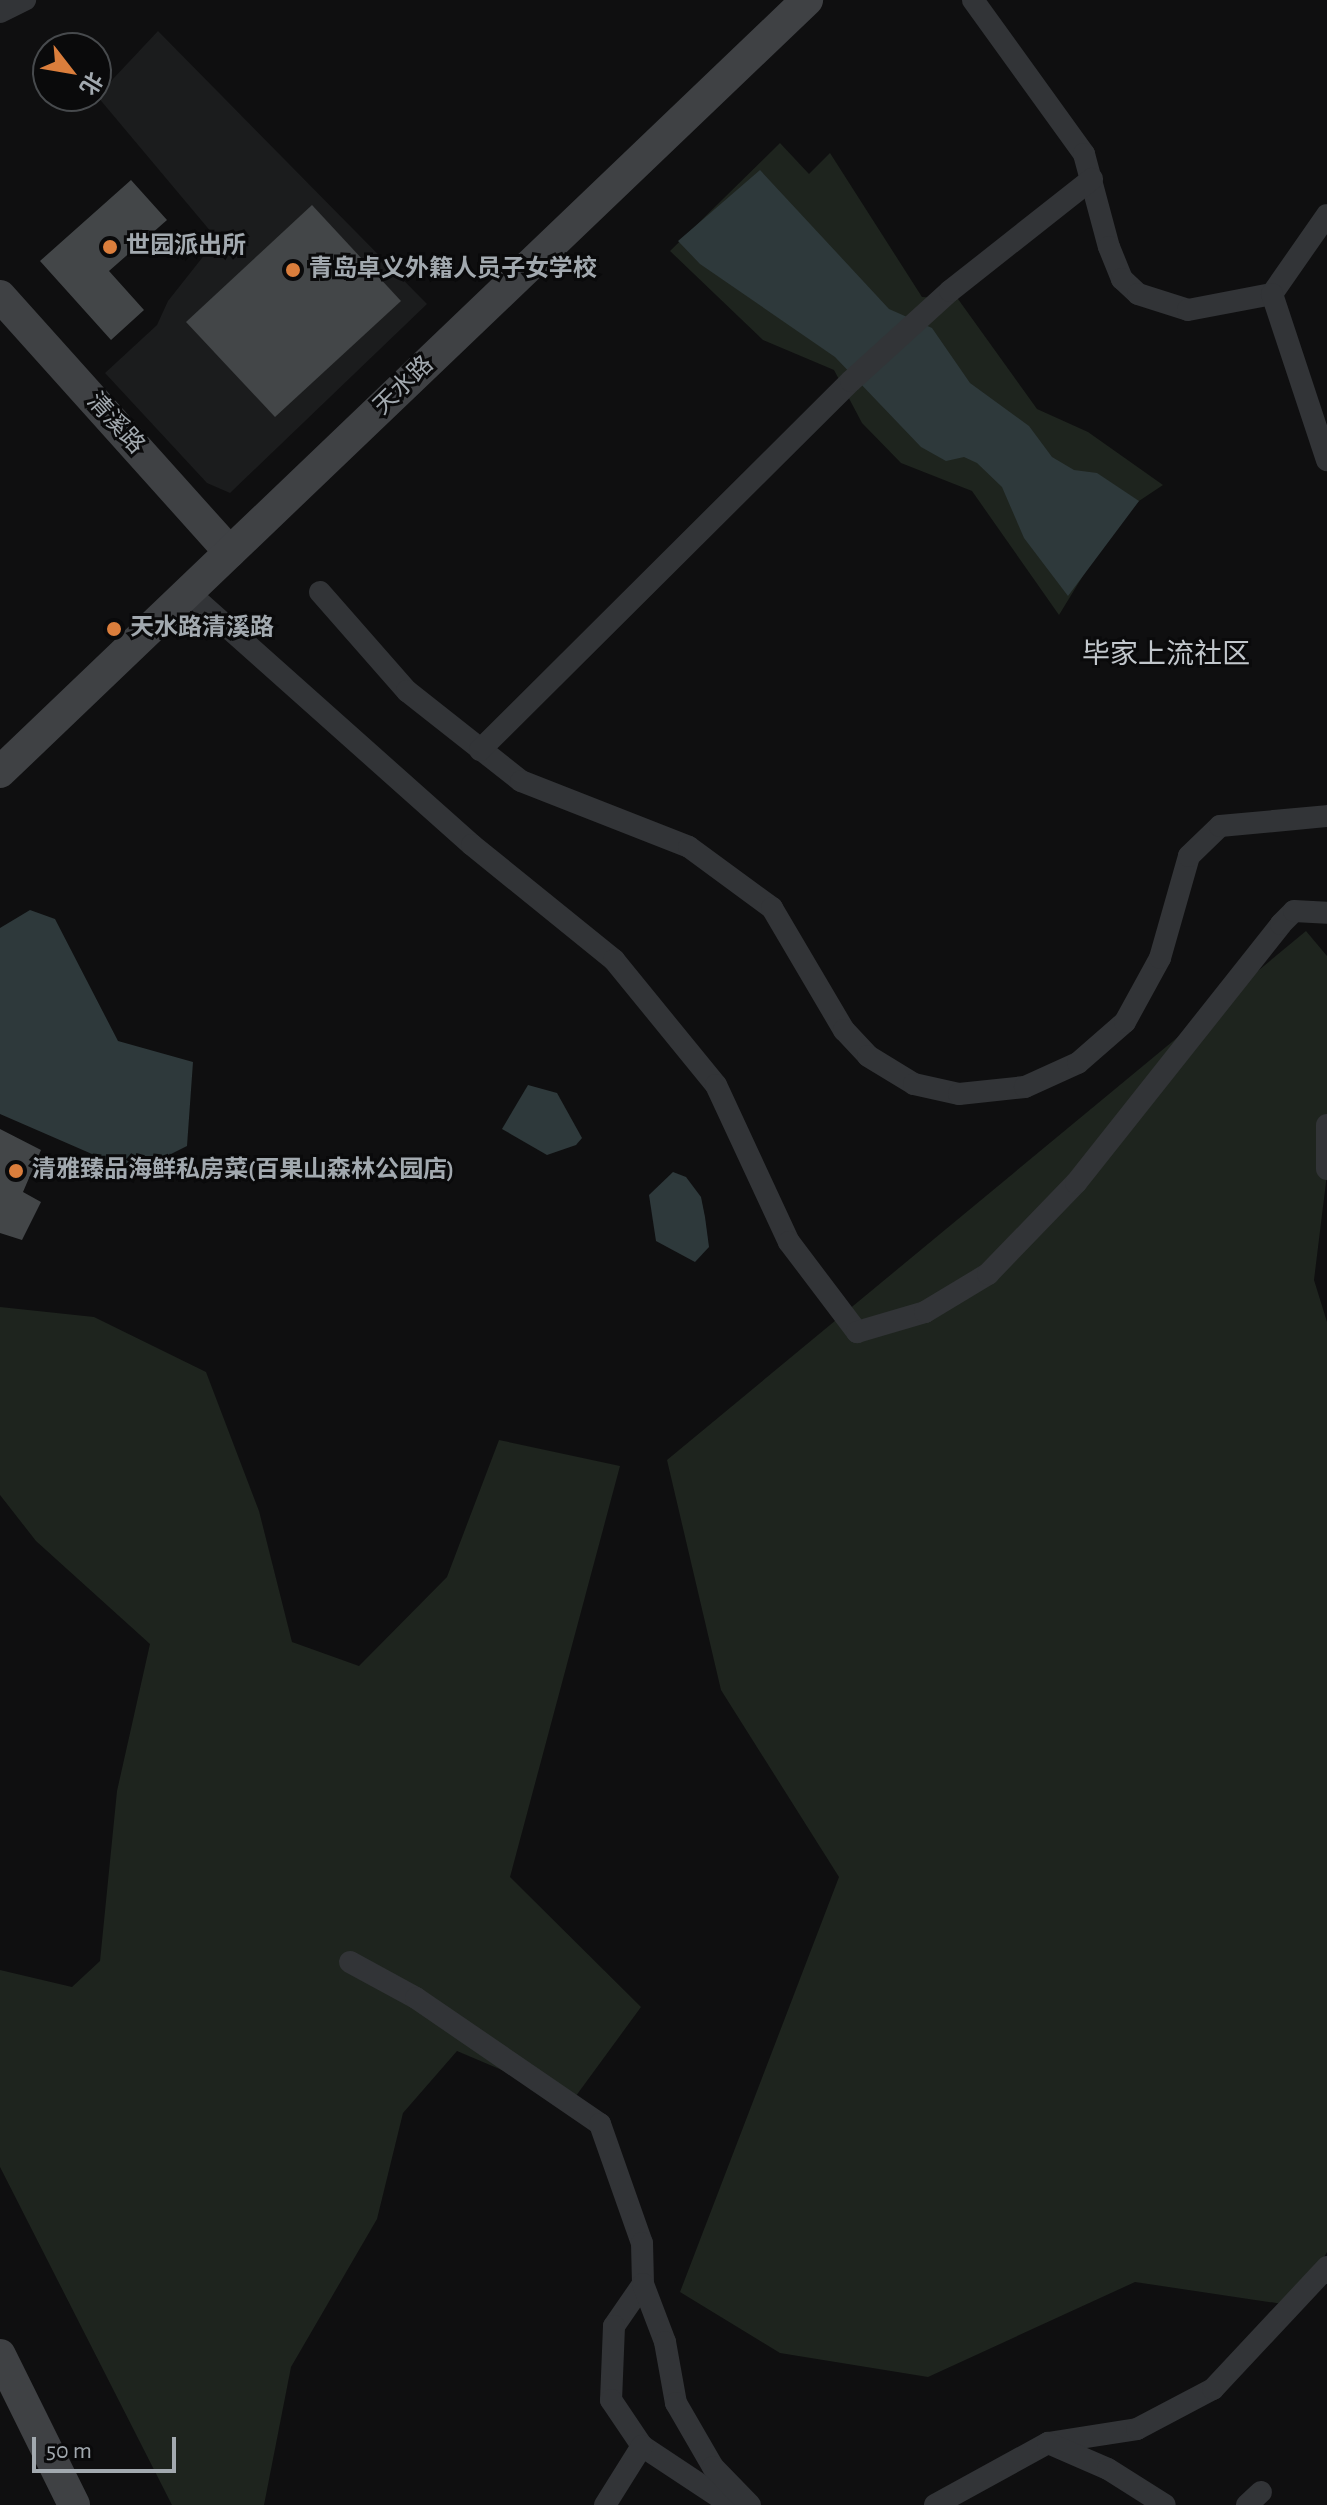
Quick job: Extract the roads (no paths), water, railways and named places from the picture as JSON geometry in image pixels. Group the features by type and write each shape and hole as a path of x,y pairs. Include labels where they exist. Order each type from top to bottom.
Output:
{"street":[{"path":"0,12 25,0"},
{"name":"天水路","path":"0,772 807,0"},
{"path":"973,0 1084,154 1122,279 1138,294 1188,310 1272,294 1327,215"},
{"path":"480,750 851,381 950,291 1092,179"},
{"path":"1272,294 1327,460"},
{"name":"清溪路","path":"0,296 230,552"},
{"path":"188,592 472,845 614,960 716,1085 789,1242 857,1332 925,1312 988,1274 1076,1183 1281,924 1294,911 1311,908 1327,913"},
{"path":"320,592 407,691 521,781 689,847 772,908 844,1030 868,1056 914,1084 959,1094 1025,1087 1078,1063 1125,1022 1160,958 1189,856 1220,826 1327,817"},
{"path":"1327,1125 1327,1169"},
{"path":"350,1962 416,1998 600,2124 642,2243 643,2284 665,2342 676,2403 713,2467 750,2505"},
{"path":"935,2505 1048,2443 1137,2429 1213,2389 1327,2267"},
{"path":"643,2284 614,2326 611,2400 642,2446 731,2505"},
{"path":"0,2355 74,2505"},
{"path":"1048,2443 1108,2469 1165,2505"},
{"path":"605,2505 642,2446"}],"place":[{"name":"世园派出所","path":"110,247"},
{"name":"青岛卓义外籍人员子女学校","path":"293,270"},
{"name":"天水路清溪路","path":"114,629"},
{"name":"清雅臻品海鲜私房菜(百果山森林公园店)","path":"16,1171"}],"district":[{"name":"毕家上流社区","path":"1166,655"}]}
